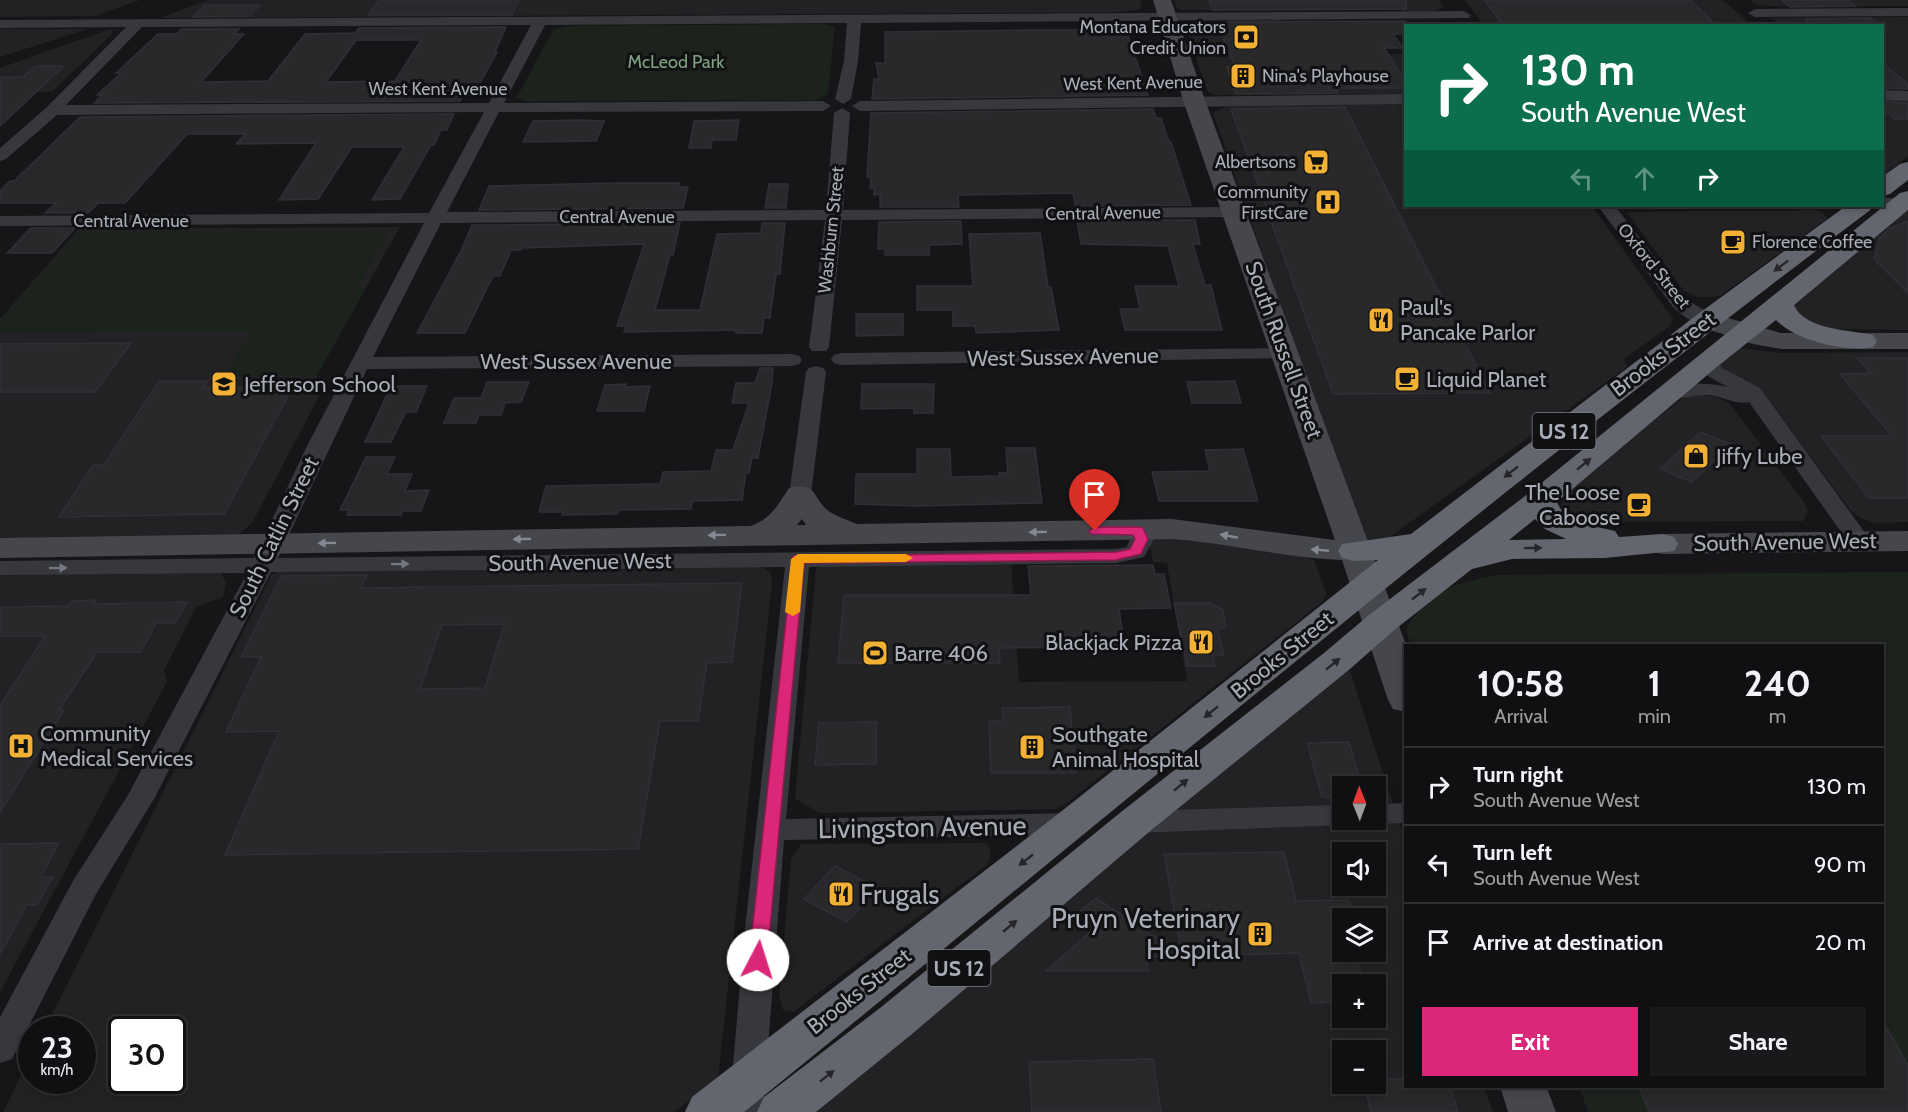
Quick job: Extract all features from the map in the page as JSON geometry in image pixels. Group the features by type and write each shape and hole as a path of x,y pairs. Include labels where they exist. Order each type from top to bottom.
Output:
{"highway":[{"name":"Brooks Street","path":"781,1112 896,1021 1135,822 1337,661 1381,623 1456,565 1544,508 1669,393 1780,302 1896,200 1908,170"},
{"name":"Brooks Street","path":"709,1112 748,1095 1072,824 1367,585 1707,320 1860,207"},
{"path":"1780,302 1782,310 1790,320 1804,328 1835,337 1863,340"},
{"path":"1544,508 1561,525 1584,534 1662,544"},
{"path":"1354,551 1380,550 1421,542"},
{"path":"1456,565 1510,549 1605,548 1662,544"}],"street":[{"path":"1454,0 1468,20"},
{"path":"0,24 854,18 1165,8 1468,20"},
{"name":"South Russell Street","path":"1165,8 1195,103 1286,354 1404,694"},
{"path":"1766,24 1749,9 1908,12"},
{"name":"Washburn Street","path":"819,347 854,18"},
{"name":"South Catlin Street","path":"0,1049 84,889 140,799 269,555 284,516 360,363 541,20"},
{"path":"0,156 53,110 137,24"},
{"path":"1887,95 1908,95"},
{"name":"West Kent Avenue","path":"53,110 823,106 829,112 843,106 854,111 860,106 1404,99"},
{"name":"Oxford Street","path":"1607,207 1680,303 1690,312 1707,320"},
{"name":"Central Avenue","path":"0,221 1234,212"},
{"path":"1707,320 1744,332 1781,340 1908,341"},
{"path":"819,347 833,349 841,359 832,369 816,372 800,370 794,366 792,360 795,353 801,350 819,347"},
{"name":"West Sussex Avenue","path":"841,359 1286,354"},
{"name":"West Sussex Avenue","path":"360,363 792,360"},
{"path":"1708,360 1710,368 1715,372 1750,389 1859,541"},
{"path":"758,534 776,528 785,522 800,495 816,372"},
{"path":"1669,393 1696,389 1718,390 1746,398 1763,409"},
{"path":"800,495 817,518 850,534"},
{"name":"South Avenue West","path":"0,548 269,555 798,559 1116,556 1136,552 1142,539 1139,531"},
{"name":"South Avenue West","path":"0,568 758,534 1198,531 1304,549 1354,551"},
{"path":"748,1095 760,938 798,559 817,547 931,544 987,532"},
{"name":"South Avenue West","path":"1662,544 1908,541"},
{"path":"1386,814 1404,813"},
{"path":"1135,822 1332,815"},
{"name":"Livingston Avenue","path":"772,830 1072,824"},
{"path":"1523,1088 1532,1112"}],"shaded area":[{"path":"0,0 140,0 95,16 0,17"},
{"path":"208,0 1140,0 1142,5 1140,9 1122,12 160,18"},
{"path":"1174,0 1231,0 1236,10 1182,10 1177,8"},
{"path":"1395,0 1439,0 1444,7 1434,11 1403,11"},
{"path":"1465,0 1723,0 1751,24 1483,24"},
{"path":"1749,0 1908,0 1908,6 1771,6 1759,5"},
{"path":"1908,17 1908,88 1884,89 1884,24 1779,24 1771,18"},
{"path":"1281,19 1299,55 1404,54 1404,94 1216,95 1208,92 1186,28 1187,23 1199,20"},
{"path":"0,29 88,29 0,57"},
{"path":"110,29 113,31 110,36 52,92 0,91 0,68"},
{"path":"1884,100 1908,100 1908,156 1884,175"},
{"path":"1404,102 1404,207 1593,207 1673,319 1670,326 1624,359 1627,367 1384,541 1372,544 1363,540 1213,113 1234,103"},
{"path":"1908,209 1908,330 1830,329 1811,325 1792,309 1796,301"},
{"path":"1821,211 1828,218 1720,296 1710,297 1698,297 1684,291 1627,212"},
{"name":"Jefferson School","path":"400,227 317,375 321,393 252,523 234,538 0,539 0,319 79,229"},
{"path":"1738,348 1783,353 1908,352 1908,522 1875,523 1851,511 1762,391 1720,368 1718,362"},
{"path":"1685,396 1715,396 1729,403 1804,502 1808,512 1803,521 1580,522 1566,517 1561,507 1563,499 1576,482"},
{"path":"1148,535 1296,554 1314,560 1327,595 1322,602 1068,802 1056,809 819,813 795,798 816,569 821,564 1011,559 1019,682 1187,681 1167,563 1153,562"},
{"path":"754,565 764,568 771,574 772,583 718,1079 674,1112 3,1112 18,1081 18,1094 96,1094 96,1016 51,1016 272,574 284,570"},
{"path":"221,573 226,583 223,597 197,606 164,670 167,682 0,992 0,574"},
{"path":"1340,671 1350,671 1384,776 1332,776 1332,830 1386,830 1386,782 1404,838 1404,1088 1485,1088 1493,1112 811,1112"},
{"path":"987,843 991,853 988,864 793,1012 783,1010 779,997 791,859 801,844"}],"green space":[{"name":"McLeod Park","path":"824,24 835,27 828,94 816,100 526,101 517,97 553,30 567,26"},
{"path":"390,230 357,288 366,288 317,375 223,376 252,331 0,332 0,321 81,231"},
{"path":"1908,572 1908,1112 1588,1112 1580,1088 1884,1088 1884,644 1411,644 1406,630 1414,616 1432,597 1454,586 1496,575"}],"building":[{"path":"379,0 519,0 512,15 368,15"},
{"path":"1209,0 1406,0 1406,9 1213,10"},
{"path":"1484,0 1690,0 1715,24 1502,24"},
{"path":"1782,0 1847,0 1855,6 1790,7"},
{"path":"205,5 260,5 250,16 193,17"},
{"path":"1871,18 1878,24 1810,24 1805,19"},
{"path":"1406,21 1404,34 1393,34 1403,48 1384,48 1404,79 1404,88 1336,88 1338,93 1236,94 1227,67 1235,67 1217,22"},
{"path":"506,27 495,52 497,52 474,94 463,94 460,101 94,103 102,95 97,95 121,73 116,73 158,34 177,34 181,29 239,29 234,34 244,34 201,82 268,81 305,34 355,33 359,28","holes":["356,40 421,40 395,81 326,82"]},
{"path":"1126,30 1148,95 872,99 874,79 879,79 876,63 885,63 885,32"},
{"path":"1884,65 1908,84 1908,89 1884,88"},
{"path":"35,66 64,66 0,126 0,77 23,77"},
{"path":"1884,102 1908,103 1908,119 1895,119 1884,111"},
{"path":"1345,107 1490,393 1333,394 1231,109"},
{"path":"1153,109 1156,118 1161,118 1169,142 1171,142 1191,205 1075,206 1073,193 958,195 959,207 880,207 880,194 874,195 874,188 870,188 871,177 867,177 871,113"},
{"path":"454,114 447,130 441,130 434,145 431,145 400,199 372,200 404,147 352,147 318,199 279,200 316,143 236,144 245,134 187,134 125,203 98,203 88,213 45,213 56,203 0,203 0,191 10,181 14,181 80,117"},
{"path":"739,120 736,140 712,140 711,148 689,148 694,121"},
{"path":"533,121 604,121 596,141 523,142"},
{"path":"679,183 678,187 688,187 683,208 479,210 489,186"},
{"path":"769,184 788,184 786,208 765,208"},
{"path":"1077,220 1195,220 1200,244 1193,244 1205,285 1211,285 1222,330 1125,330 1120,309 1140,309 1135,286 1179,286 1168,246 1081,244"},
{"path":"961,221 962,244 929,245 929,255 885,255 885,249 878,249 879,222"},
{"path":"1908,221 1908,293 1874,259 1879,239 1889,229"},
{"path":"680,223 673,255 670,255 655,310 700,310 717,234 761,233 762,223 785,223 780,274 776,274 770,318 764,318 762,333 736,333 736,330 624,332 626,326 617,326 644,244 511,250 500,276 493,276 465,333 417,333 461,251 472,225"},
{"path":"31,228 75,228 52,253 7,253"},
{"path":"1040,233 1048,287 1051,287 1059,330 976,333 975,326 953,326 953,310 917,310 917,286 973,286 969,234"},
{"path":"856,314 903,314 903,335 856,336"},
{"path":"131,343 95,392 0,392 0,344"},
{"path":"1857,358 1908,358 1908,498 1869,498 1821,436 1892,436 1840,374 1871,373"},
{"path":"760,368 773,368 772,383 758,458 752,458 749,473 746,473 742,500 692,501 691,509 619,510 618,514 562,515 563,512 539,512 546,486 660,484 663,472 711,471 716,450 733,450 749,403 732,403 736,383 755,383"},
{"path":"159,381 208,381 203,388 293,387 224,514 59,517 93,465 104,465"},
{"path":"1235,381 1241,403 1192,403 1187,382"},
{"path":"487,382 529,382 521,402 505,403 501,415 479,415 476,423 444,423 454,398 481,398"},
{"path":"626,384 625,387 650,386 644,411 597,411 605,385"},
{"path":"862,384 934,384 933,413 914,413 914,408 861,409"},
{"path":"391,386 427,386 416,412 406,412 391,442 365,442"},
{"name":"Jiffy Lube","path":"1700,432 1731,444 1692,482 1660,469"},
{"path":"1006,448 1035,448 1042,503 917,506 855,504 856,474 917,474 917,449 950,449 951,477 1000,476 999,473 1008,473"},
{"path":"1243,449 1258,501 1159,501 1152,472 1210,471 1205,450"},
{"path":"366,457 395,457 387,474 412,474 405,491 429,490 421,511 403,511 401,515 347,515 349,510 340,510"},
{"path":"1153,565 1155,574 1164,574 1171,608 1119,609 1125,647 999,648 1000,663 838,663 844,595 1031,595 1028,566"},
{"path":"367,575 361,588 742,583 732,662 707,663 698,721 660,721 638,849 225,855 279,731 226,732 261,657 241,657 281,576","holes":["504,624 485,688 420,689 442,625"]},
{"path":"96,600 94,604 187,602 175,623 156,623 141,652 97,652 59,710 64,710 0,812 0,706 45,636 0,636 0,607 68,606 72,601"},
{"name":"Blackjack Pizza","path":"1174,603 1210,603 1223,610 1226,626 1218,630 1224,655 1213,655 1215,666 1187,666"},
{"name":"Southgate Animal Hospital","path":"1070,707 1076,773 991,773 989,721 1003,721 1002,708"},
{"path":"876,722 876,764 815,765 819,723"},
{"path":"1349,742 1359,776 1332,776 1332,797 1322,797 1307,743"},
{"path":"59,843 41,877 53,877 37,905 27,905 0,954 0,844"},
{"name":"Pruyn Veterinary Hospital","path":"1284,852 1296,901 1349,900 1352,908 1332,908 1332,962 1358,962 1361,974 1332,974 1332,1002 1311,1003 1299,953 1146,957 1148,971 1046,971 1095,928 1076,915 1096,898 1182,955 1164,854"},
{"name":"Frugals","path":"835,866 877,888 847,922 804,899"},
{"path":"1884,1023 1908,1065 1908,1112 1649,1112 1640,1088 1884,1088"},
{"path":"1153,1059 1161,1112 1032,1112 1029,1062"},
{"path":"1386,1079 1404,1079 1404,1088 1451,1088 1458,1112 1371,1112 1367,1094 1386,1094"}],"slow traffic":[{"path":"793,612 798,559 906,558"}],"place":[{"name":"Montana Educators Credit Union","path":"1246,37"},
{"name":"Nina's Playhouse","path":"1243,76"},
{"name":"Albertsons","path":"1316,162"},
{"name":"Community FirstCare","path":"1328,202"},
{"name":"Florence Coffee","path":"1733,242"},
{"name":"Paul's Pancake Parlor","path":"1381,320"},
{"name":"Liquid Planet","path":"1407,379"},
{"name":"Jefferson School","path":"224,384"},
{"name":"Jiffy Lube","path":"1696,456"},
{"name":"The Loose Caboose","path":"1639,505"},
{"name":"Blackjack Pizza","path":"1201,642"},
{"name":"Barre 406","path":"875,653"},
{"name":"Community Medical Services","path":"21,746"},
{"name":"Southgate Animal Hospital","path":"1032,747"},
{"name":"Frugals","path":"841,894"},
{"name":"Pruyn Veterinary Hospital","path":"1260,934"}],"route":[{"path":"758,960 798,559 1116,556 1136,552 1142,539 1139,531 1095,531"}]}
